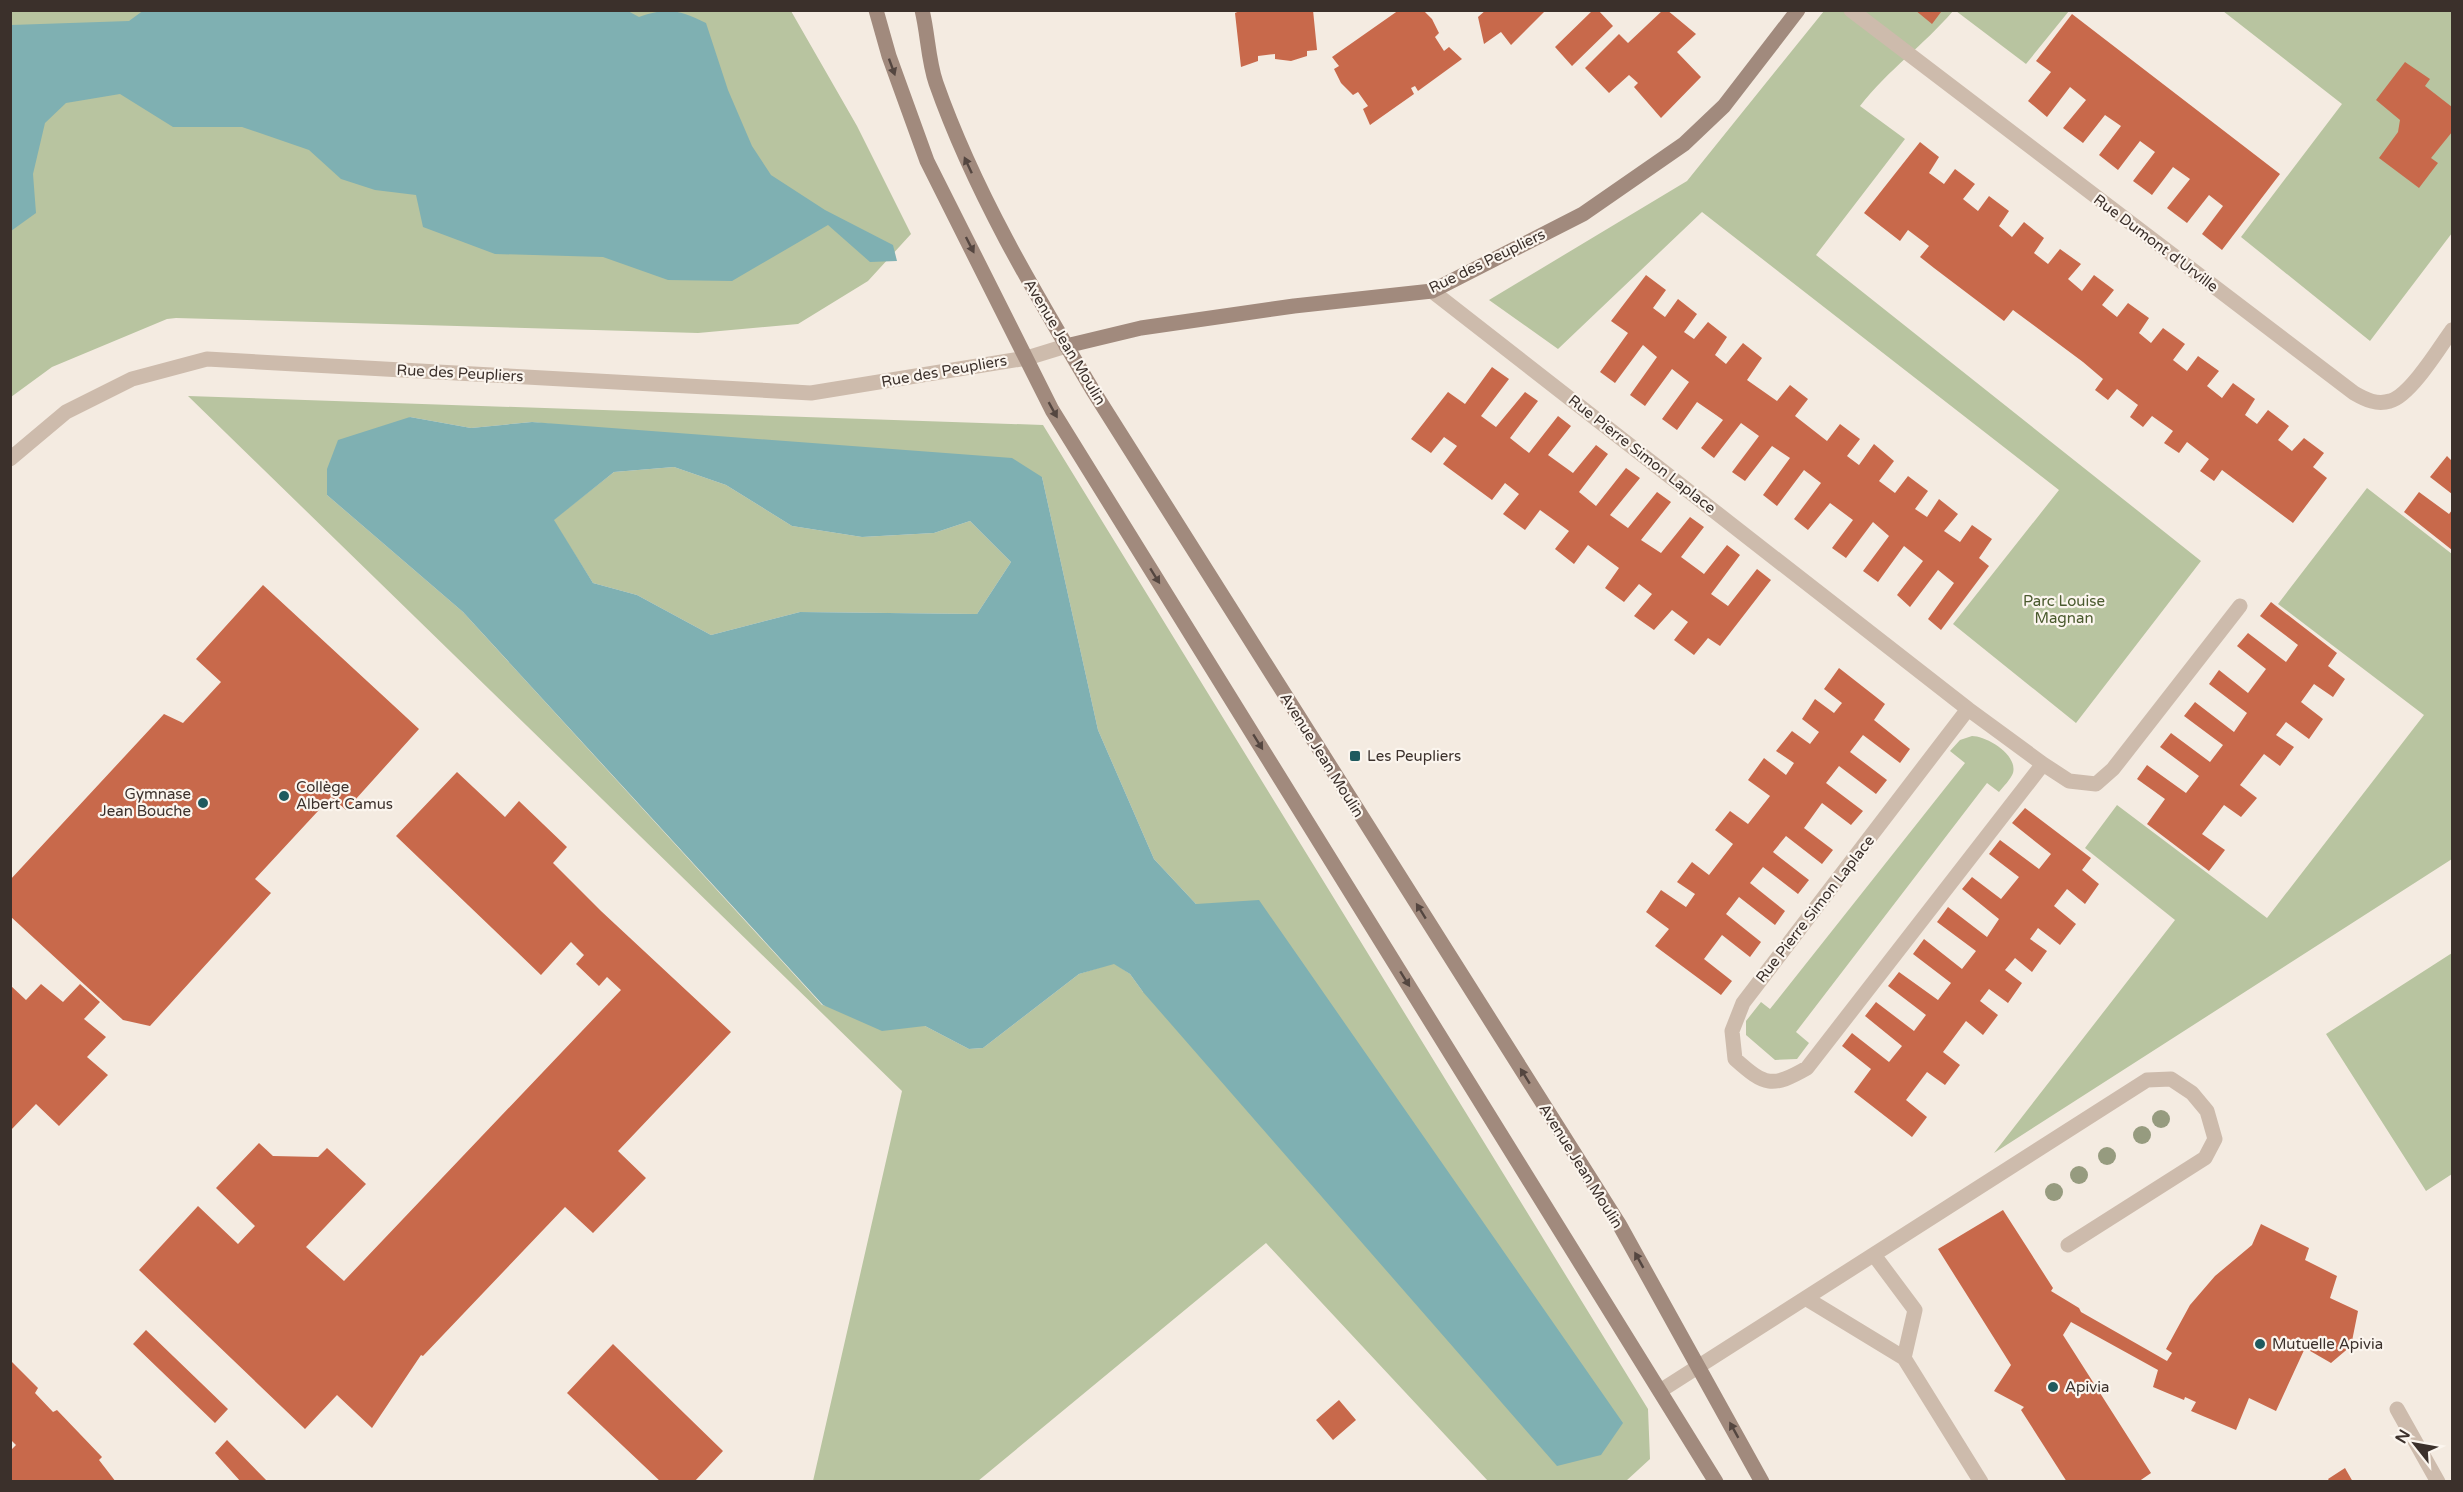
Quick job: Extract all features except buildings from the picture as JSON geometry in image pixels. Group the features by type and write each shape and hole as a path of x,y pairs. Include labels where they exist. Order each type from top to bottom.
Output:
{"main road":[{"path":"876,10 889,56 927,161 1052,410 1716,1482"},
{"name":"Avenue Jean Moulin","path":"922,10 934,80 967,164 1035,294 1618,1224 1762,1482"},
{"name":"Rue des Peupliers","path":"1066,346 1141,328 1294,306 1432,291 1583,214 1684,144 1724,106 1798,10"}],"street":[{"name":"Rue Dumont d'Urville","path":"1851,10 2354,393 2368,401 2392,401 2406,391 2452,330"},
{"name":"Rue Pierre Simon Laplace","path":"1432,291 1968,709 1743,1003 1732,1031 1735,1059 1756,1079 1782,1082 1807,1068 2043,764"},
{"name":"Rue des Peupliers","path":"10,459 66,412 132,379 207,359 811,393 1027,358 1066,346"},
{"path":"1968,709 2069,782 2096,784 2113,770 2240,606"},
{"path":"1660,1391 2147,1080 2171,1079 2192,1093 2207,1111 2215,1139 2205,1158 2068,1245"},
{"path":"1874,1255 1915,1310 1904,1358"},
{"path":"1807,1299 1904,1358 1981,1482"},
{"path":"2397,1409 2438,1482"}],"green space":[{"path":"11,11 791,11 857,126 911,234 868,281 798,324 698,333 176,318 167,319 52,367 11,397"},
{"name":"Parc Louise Magnan","path":"1824,11 1953,11 1860,106 1905,139 1816,255 2201,561 2076,723 1953,624 2059,490 1702,212 1558,349 1489,300 1687,181"},
{"path":"1956,11 2069,11 2026,64"},
{"path":"2223,11 2452,11 2452,233 2370,341 2241,237 2342,104"},
{"path":"188,396 1043,425 1648,1409 1650,1459 1626,1481 1488,1481 1266,1243 978,1481 813,1481 902,1091","holes":["410,417 471,428 532,422 1042,477 1098,730 1154,859 1196,904 1143,992 1130,974 1114,963 1079,974 983,1048 969,1049 925,1026 822,1005 463,612 327,495"]},
{"path":"674,467 726,485 792,526 862,537 934,533 970,521 1011,562 977,614 800,612 711,635 637,595 593,583 553,520 614,472"},
{"path":"2367,488 2452,554 2452,859 1994,1153 2175,920 2085,848 2117,805 2267,918 2424,715 2278,604"},
{"path":"1972,736 1985,739 2006,753 2013,766 2011,778 1999,792 1987,783 1796,1032 1809,1043 1797,1059 1775,1060 1746,1035 1746,1021 1761,1002 1770,1009 1965,763 1950,751 1960,740"},
{"path":"2452,953 2452,1174 2426,1191 2326,1034"}],"water":[{"path":"144,10 626,10 639,17 666,11 688,15 706,23 728,90 752,146 771,175 825,210 893,245 897,261 870,262 828,225 732,281 668,280 603,257 495,254 423,227 416,195 375,190 341,179 309,150 242,127 173,127 120,94 66,103 45,123 33,174 36,213 11,231 11,25 129,21"},
{"path":"410,417 471,428 532,422 1012,458 1042,477 1098,730 1154,859 1196,904 1259,900 1623,1423 1601,1455 1557,1466 1143,992 1130,974 1114,964 1079,974 983,1048 969,1049 925,1026 882,1031 823,1005 463,612 327,495 327,469 338,440","holes":["674,467 726,485 792,526 862,537 934,533 970,521 1011,562 977,614 800,612 711,635 637,595 593,583 554,520 614,472"]}],"place":[{"name":"Les Peupliers","path":"1355,756"},
{"name":"Collège Albert Camus","path":"284,796"},
{"name":"Gymnase Jean Bouche","path":"203,803"},
{"name":"Mutuelle Apivia","path":"2260,1344"},
{"name":"Apivia","path":"2053,1387"}]}
